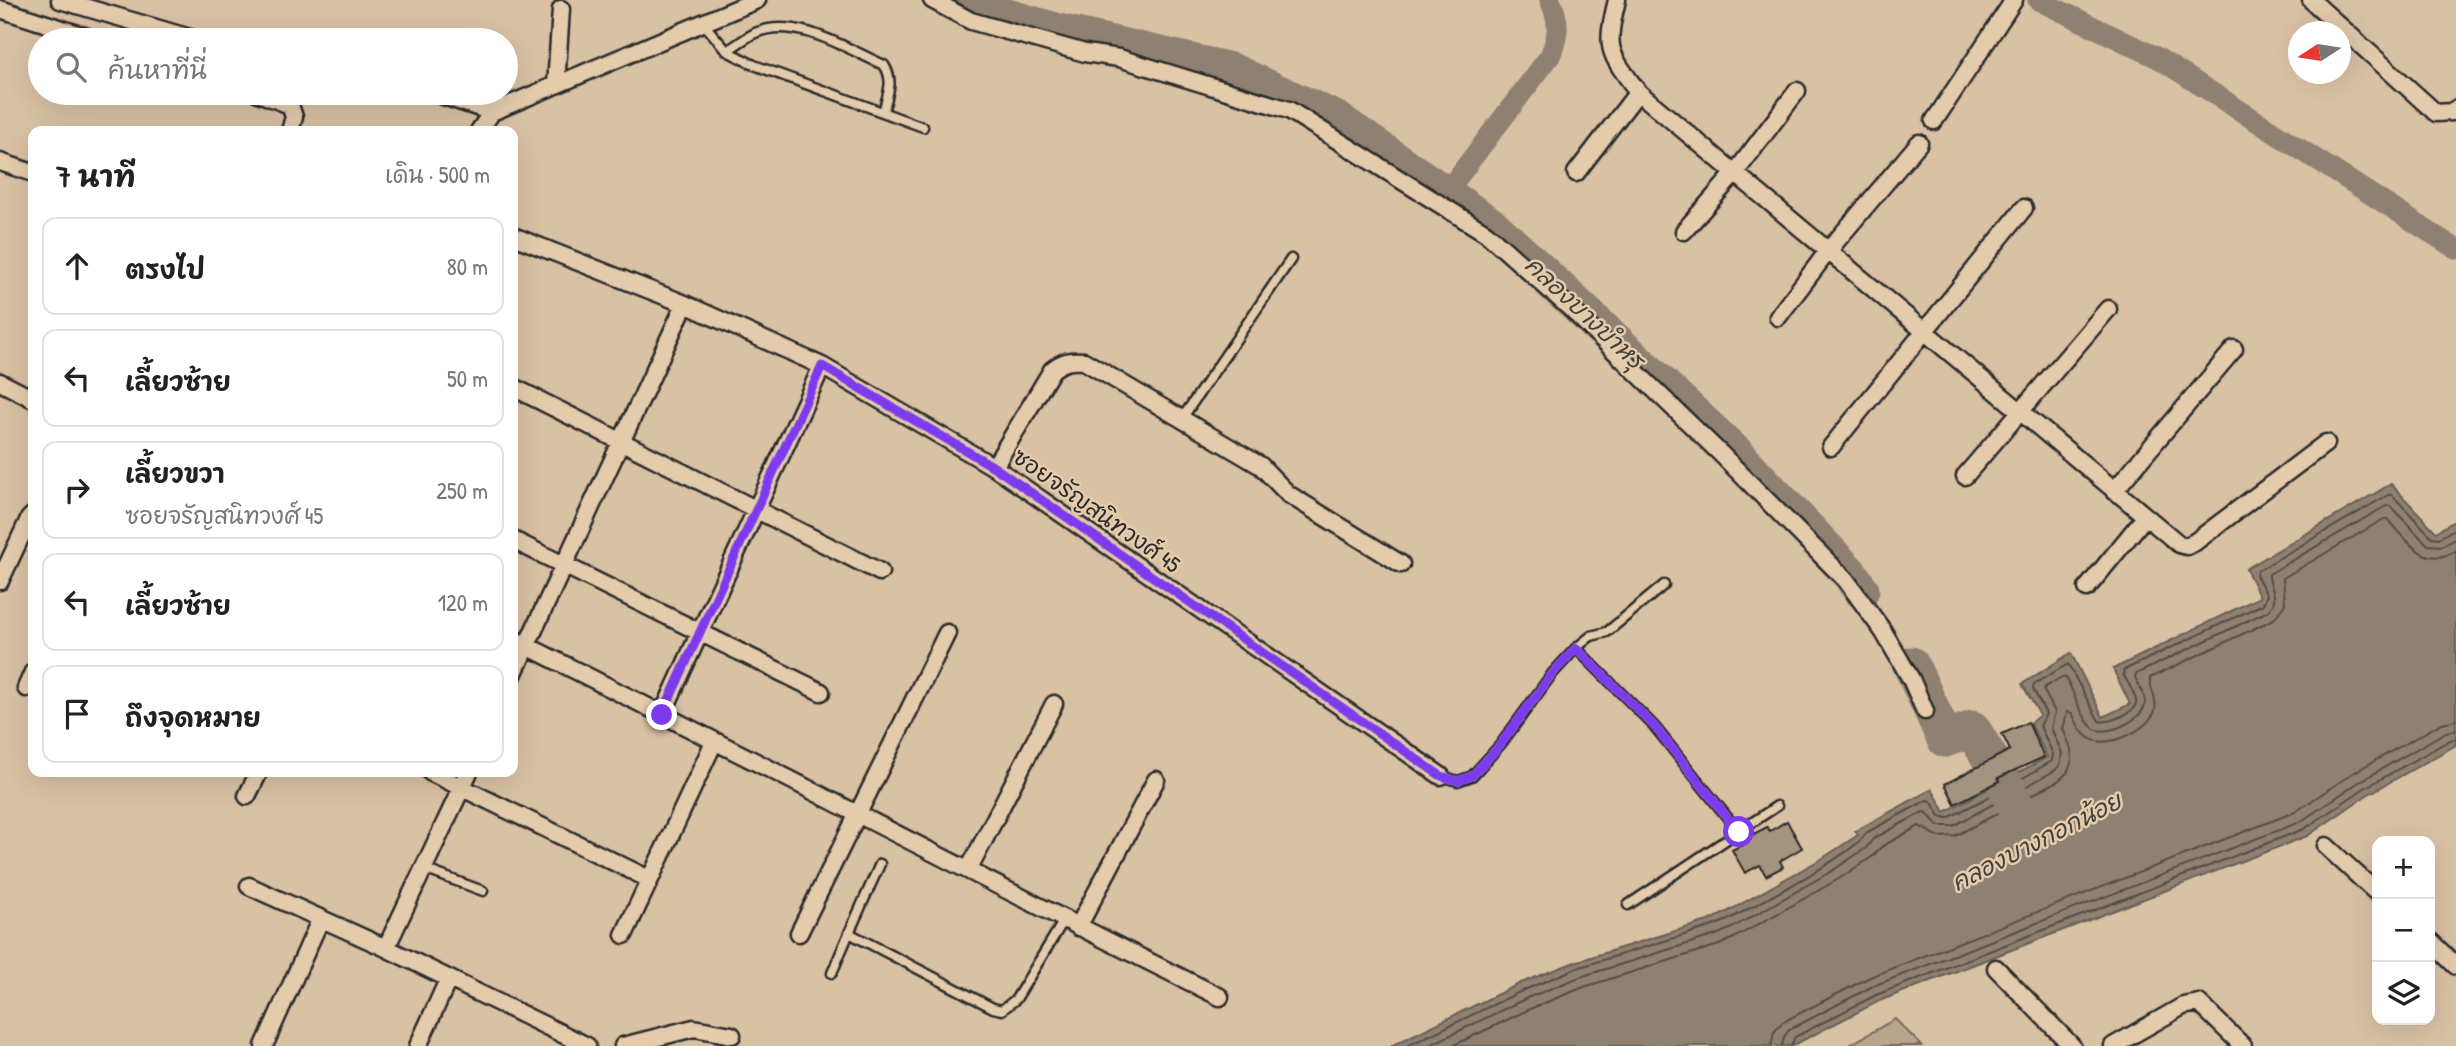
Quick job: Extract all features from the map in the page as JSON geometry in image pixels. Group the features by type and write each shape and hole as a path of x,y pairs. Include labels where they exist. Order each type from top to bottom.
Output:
{"street":[{"path":"60,0 156,28"},
{"path":"518,101 757,0"},
{"path":"932,0 971,21 1085,53 1119,58 1289,110 1486,233 1579,317 1846,580 1883,631 1911,679 1925,711"},
{"path":"1617,0 1609,33 1610,45 1615,61 1638,92 2179,544 2187,546 2195,542 2326,443"},
{"path":"1934,121 2014,0"},
{"path":"2311,0 2436,113 2452,112 2456,109"},
{"path":"0,9 59,28"},
{"path":"556,85 561,9"},
{"path":"1684,231 1735,173 1797,91"},
{"path":"1576,173 1638,92"},
{"path":"290,105 294,117 291,126"},
{"path":"471,105 492,112"},
{"path":"482,126 492,112 509,105"},
{"path":"1778,317 1828,251 1919,143"},
{"path":"0,162 28,171"},
{"path":"1832,447 2024,208"},
{"name":"ซอยจรัญสนิทวงศ์ 45","path":"518,238 685,304 822,366 994,467 1441,776"},
{"path":"685,304 563,565 519,642 858,816 969,869 1071,924 1220,997"},
{"path":"1965,476 2108,309"},
{"path":"2113,491 2234,349"},
{"path":"994,467 1044,382 1061,363 1084,360 1261,466 1288,494 1401,564"},
{"path":"662,715 822,366"},
{"path":"0,382 28,396"},
{"path":"518,390 880,572"},
{"path":"2087,588 2145,517"},
{"path":"0,580 28,521"},
{"path":"518,542 821,692"},
{"path":"799,933 947,633"},
{"path":"26,688 28,683"},
{"path":"969,869 1054,704"},
{"path":"624,935 714,742"},
{"path":"247,796 256,777"},
{"path":"440,777 649,879"},
{"path":"386,948 467,777"},
{"path":"1071,924 1156,780"},
{"path":"2326,846 2372,888"},
{"path":"249,886 386,948 566,1041 587,1046"},
{"path":"264,1046 321,918"},
{"path":"2435,946 2456,965"},
{"path":"1996,968 2071,1046"},
{"path":"418,1046 448,980"},
{"path":"2113,1046 2183,1006 2199,1003 2243,1046"},
{"path":"623,1046 694,1028 732,1035"}],"lane":[{"path":"703,23 727,51 754,65 923,127"},
{"path":"727,51 755,33 776,28 794,28 812,34 884,65 890,73 891,82 883,112"},
{"path":"1183,418 1291,259"},
{"path":"1441,776 1458,781 1472,776 1501,744 1552,674 1576,648 1591,636 1607,632 1664,584"},
{"path":"1576,648 1654,726 1739,832"},
{"path":"1628,905 1777,806"},
{"path":"832,973 880,864"},
{"path":"424,869 483,891"},
{"path":"849,933 981,1002 1002,1010 1017,999 1071,924"}],"shaded area":[{"path":"1895,1019 1922,1046 1848,1046"}],"water":[{"name":"คลองบางกอกน้อย","path":"2391,484 2436,532 2456,520 2456,745 2367,795 2307,836 1879,1001 1792,1046 1391,1046 1521,983 1575,962 1711,920 1823,858 1858,835 1855,831 1932,789 1945,812 2001,782 1997,775 2013,764 2018,773 2047,757 2030,723 2040,715 2022,684 2071,653 2103,717 2130,704 2113,669 2260,597 2246,569"}],"building":[{"path":"2028,722 2044,757 1998,778 2000,781 1955,804 1945,784 2010,750 2002,734"},
{"path":"1787,821 1802,848 1780,861 1783,867 1766,876 1760,865 1745,873 1732,850 1748,842 1746,838 1767,827 1770,831"}],"waterway":[{"name":"คลองบางบำหรุ","path":"949,0 1059,32 1231,71 1337,120 1493,227 1735,453 1850,574 1861,590"},
{"path":"1445,194 1550,56 1557,28 1550,0"},
{"path":"2038,0 2158,58 2456,249"},
{"name":"คลองบางบำหรุ","path":"1911,665 1945,739 1972,729 2015,805"}],"route":[{"path":"662,715 822,366 994,467 1441,776 1458,781 1472,776 1501,744 1552,674 1576,648 1654,726 1739,832"}]}
